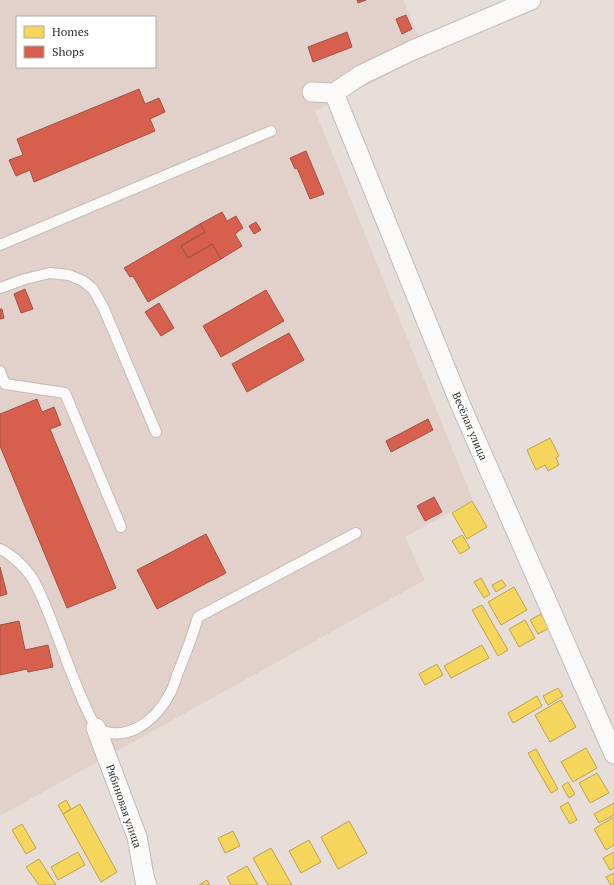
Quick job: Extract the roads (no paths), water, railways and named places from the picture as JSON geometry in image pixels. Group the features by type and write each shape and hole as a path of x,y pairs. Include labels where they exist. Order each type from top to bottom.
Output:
{"street":[{"path":"312,92 334,93 361,75 413,50 531,0"},
{"name":"Весёлая улица","path":"334,93 461,406 614,754"},
{"name":"Рябиновая улица","path":"96,728 137,837 147,885"}],"lane":[{"path":"0,245 271,131"},
{"path":"0,288 25,279 50,273 69,275 83,281 93,289 104,309 156,432"},
{"path":"0,371 5,384 65,393 121,527"},
{"path":"0,549 19,563 34,581 46,606 84,706 96,728 112,734 126,733 141,726 156,714 169,695 189,646 198,617 356,533"}]}
